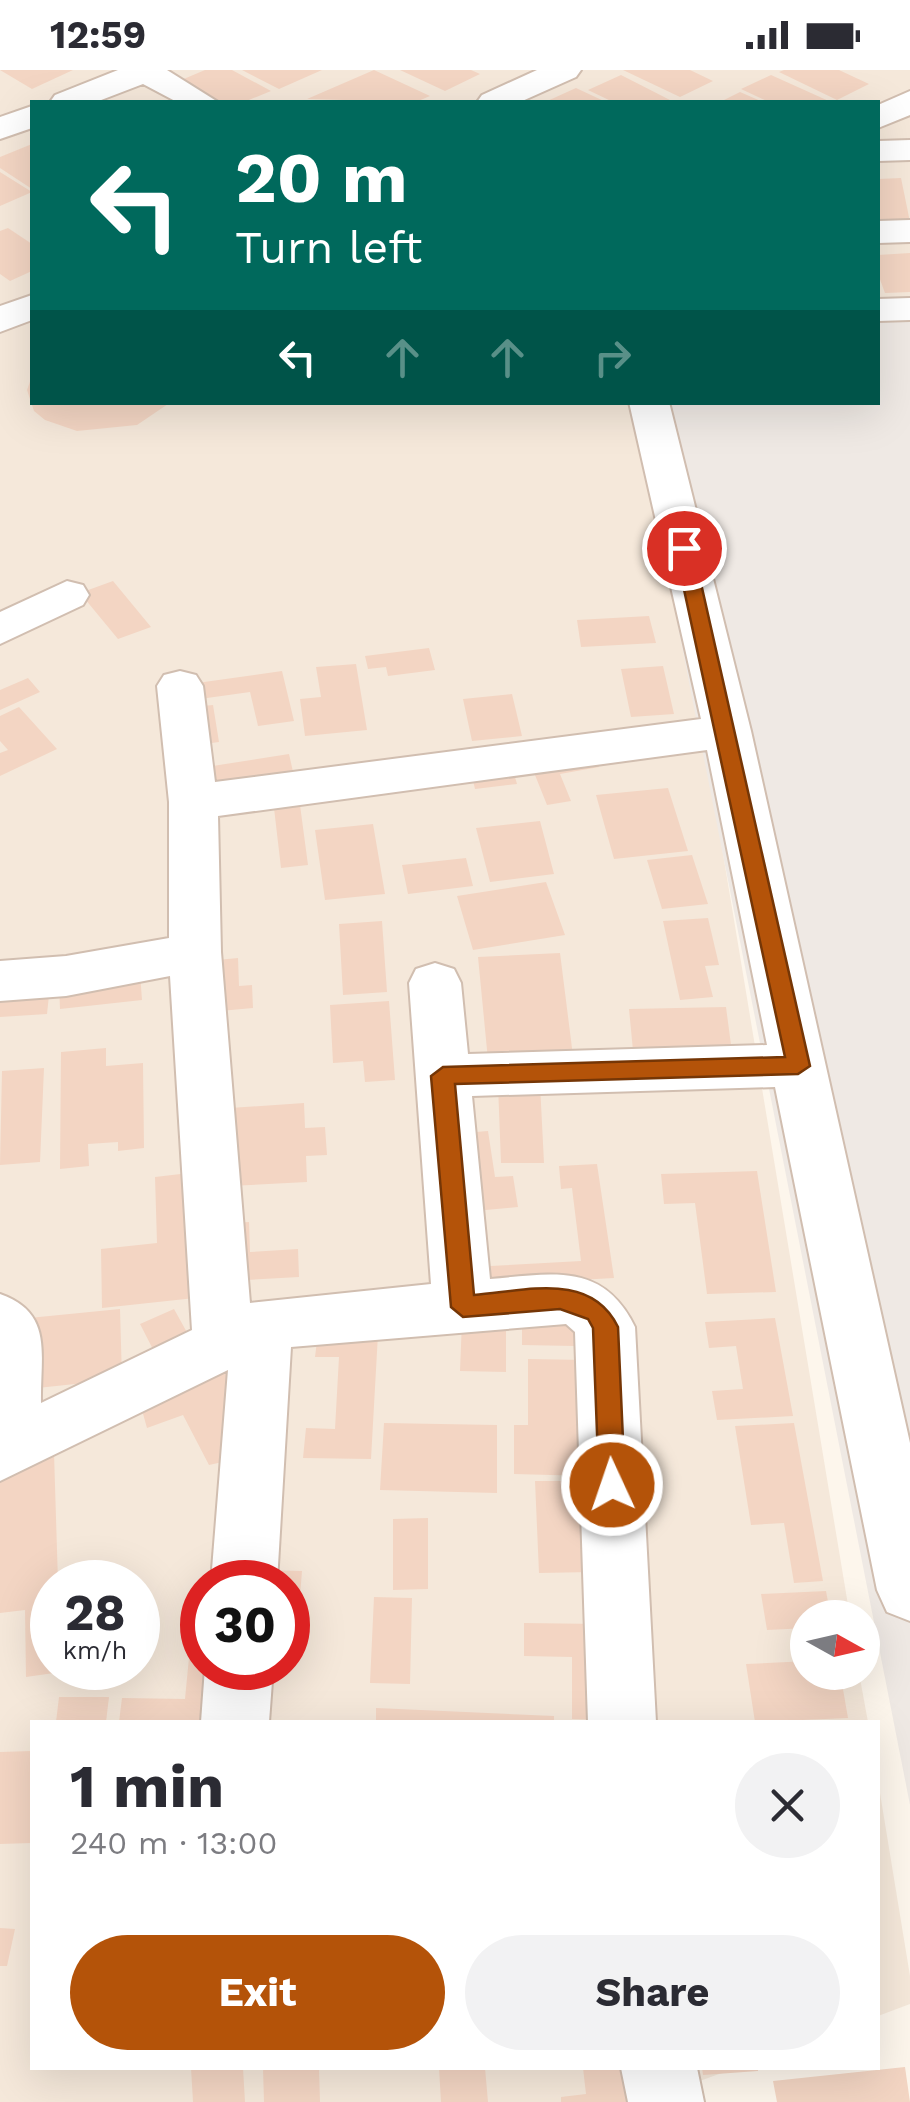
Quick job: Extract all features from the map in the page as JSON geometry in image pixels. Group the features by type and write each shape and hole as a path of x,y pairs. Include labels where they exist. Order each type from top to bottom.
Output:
{"street":[{"path":"72,100 145,70 198,100"},
{"path":"498,100 564,70"},
{"path":"880,117 910,101"},
{"path":"0,129 30,117"},
{"path":"880,150 910,150"},
{"path":"880,232 910,231"},
{"path":"0,320 30,307"},
{"path":"880,310 910,309"},
{"path":"650,405 728,731 910,1590"},
{"path":"0,630 67,595"},
{"path":"180,686 193,802 195,952 243,1335 244,1560"},
{"path":"193,802 728,731"},
{"path":"0,981 66,976 195,952"},
{"path":"435,983 463,1307"},
{"path":"443,1076 798,1066"},
{"path":"0,1319 8,1326 6,1451 243,1335 463,1307 571,1300 597,1312 606,1327 622,1720"},
{"path":"235,1720 237,1690"},
{"path":"659,2070 666,2102"}],"shaded area":[{"path":"0,70 910,70 910,309 880,310 880,100 30,100 30,405 648,405 847,1600 790,1600 790,1690 862,1690 868,1720 30,1720 30,2070 730,2070 641,2102 0,2102"},
{"path":"910,308 910,1805 880,1653 880,1600 870,1600 634,405 880,405 880,309"},
{"path":"880,1793 910,1976 910,2004 880,2015"}],"building":[{"path":"0,70 73,70 32,89"},
{"path":"205,70 232,70 271,91 249,100 213,100 179,81"},
{"path":"242,70 322,70 279,89"},
{"path":"374,70 430,96 421,100 307,99"},
{"path":"400,70 471,70 480,74 445,91"},
{"path":"623,70 690,70 713,81 680,97"},
{"path":"839,70 869,84 837,100 779,72"},
{"path":"621,75 670,100 609,100 588,90"},
{"path":"771,75 827,100 765,100 741,89"},
{"path":"576,88 602,100 549,100"},
{"path":"740,92 758,100 724,100"},
{"path":"30,145 30,188 0,168 0,157"},
{"path":"0,172 30,193 0,206"},
{"path":"901,178 910,222 880,223 880,179"},
{"path":"8,228 30,243 30,272 10,281 0,274 0,231"},
{"path":"910,253 910,292 885,293 880,279 880,255"},
{"path":"32,405 167,405 137,425 77,431 45,420"},
{"path":"113,581 151,627 118,639 80,593"},
{"path":"649,616 656,643 581,647 577,620"},
{"path":"429,648 435,670 388,676 386,667 368,669 365,656"},
{"path":"356,664 367,730 305,736 300,699 321,697 316,667"},
{"path":"663,666 674,714 631,717 621,669"},
{"path":"282,671 294,721 258,726 250,692 200,699 197,683"},
{"path":"28,678 40,692 0,710 0,690"},
{"path":"512,694 522,736 472,741 463,699"},
{"path":"213,705 219,742 197,745 192,707"},
{"path":"19,707 57,749 0,776 0,753 8,750 0,741 0,716"},
{"path":"592,749 599,767 560,774 571,801 547,805 529,760"},
{"path":"289,754 294,776 205,790 200,768"},
{"path":"511,763 517,784 475,789 470,768"},
{"path":"668,788 688,851 614,859 596,795"},
{"path":"300,805 308,865 281,868 274,808"},
{"path":"540,821 554,874 490,882 476,828"},
{"path":"373,824 385,894 325,900 315,830"},
{"path":"692,855 708,904 662,909 647,860"},
{"path":"466,858 473,886 408,894 402,865"},
{"path":"546,882 565,935 473,950 457,896"},
{"path":"708,918 719,965 705,966 713,997 680,1000 663,921"},
{"path":"382,921 387,992 343,995 339,924"},
{"path":"560,953 573,1056 488,1060 478,957"},
{"path":"238,958 239,986 252,985 253,1008 209,1012 207,961"},
{"path":"140,973 142,1000 60,1009 59,982"},
{"path":"50,986 47,1014 0,1017 0,988"},
{"path":"389,1001 395,1080 365,1082 363,1061 333,1063 330,1005"},
{"path":"726,1007 733,1060 634,1061 629,1009"},
{"path":"106,1048 106,1066 143,1063 144,1148 118,1151 118,1142 88,1144 89,1166 60,1169 61,1052"},
{"path":"44,1068 40,1162 0,1165 2,1071"},
{"path":"540,1084 544,1163 501,1163 498,1085"},
{"path":"304,1103 305,1128 325,1127 327,1155 306,1156 307,1182 230,1186 230,1108"},
{"path":"488,1131 495,1177 513,1176 518,1207 475,1211 464,1133"},
{"path":"597,1164 614,1278 492,1285 490,1266 581,1261 572,1188 561,1189 559,1166"},
{"path":"757,1171 776,1292 707,1294 695,1203 664,1204 661,1174"},
{"path":"189,1173 195,1298 102,1308 101,1249 157,1243 155,1177"},
{"path":"249,1222 250,1252 298,1249 299,1277 228,1281 228,1223"},
{"path":"120,1309 122,1379 28,1389 29,1318"},
{"path":"174,1309 194,1345 159,1361 140,1324"},
{"path":"522,1315 574,1316 575,1346 522,1345"},
{"path":"775,1318 793,1416 717,1420 712,1391 743,1389 736,1346 709,1348 705,1322"},
{"path":"462,1321 506,1322 506,1372 460,1371"},
{"path":"318,1333 378,1334 371,1459 303,1458 306,1428 335,1429 339,1357 315,1357"},
{"path":"528,1359 586,1360 588,1476 514,1474 514,1425 528,1425"},
{"path":"235,1367 236,1459 209,1465 183,1415 147,1428 140,1403"},
{"path":"384,1423 497,1425 497,1493 380,1490"},
{"path":"794,1423 823,1581 794,1583 784,1523 751,1525 735,1426"},
{"path":"54,1453 57,1560 30,1560 30,1676 26,1677 25,1610 0,1613 0,1472"},
{"path":"535,1481 587,1481 592,1572 539,1573"},
{"path":"428,1518 428,1589 393,1590 393,1519"},
{"path":"826,1591 828,1600 790,1600 790,1629 767,1630 761,1594"},
{"path":"374,1597 412,1598 410,1684 370,1683"},
{"path":"524,1623 601,1624 603,1720 572,1719 572,1657 524,1656"},
{"path":"790,1662 790,1690 843,1690 848,1718 755,1720 746,1664"},
{"path":"186,1690 218,1690 216,1720 119,1720 122,1698 185,1699"},
{"path":"59,1697 109,1697 106,1720 56,1720"},
{"path":"376,1708 554,1716 554,1720 376,1720"},
{"path":"30,1751 30,1843 0,1844 0,1752"},
{"path":"0,1928 15,1929 7,1966 0,1966"},
{"path":"905,2067 910,2102 777,2102 773,2081"},
{"path":"191,2070 243,2070 245,2102 193,2102"},
{"path":"263,2070 319,2070 320,2102 264,2102"},
{"path":"439,2070 485,2070 488,2102 441,2102"},
{"path":"583,2070 636,2070 640,2102 561,2102 561,2097 586,2094"},
{"path":"702,2070 758,2070 758,2071 703,2075"}],"route":[{"path":"612,1485 606,1327 597,1312 582,1302 560,1298 463,1307 443,1076 798,1066 728,731 684,548"}]}
